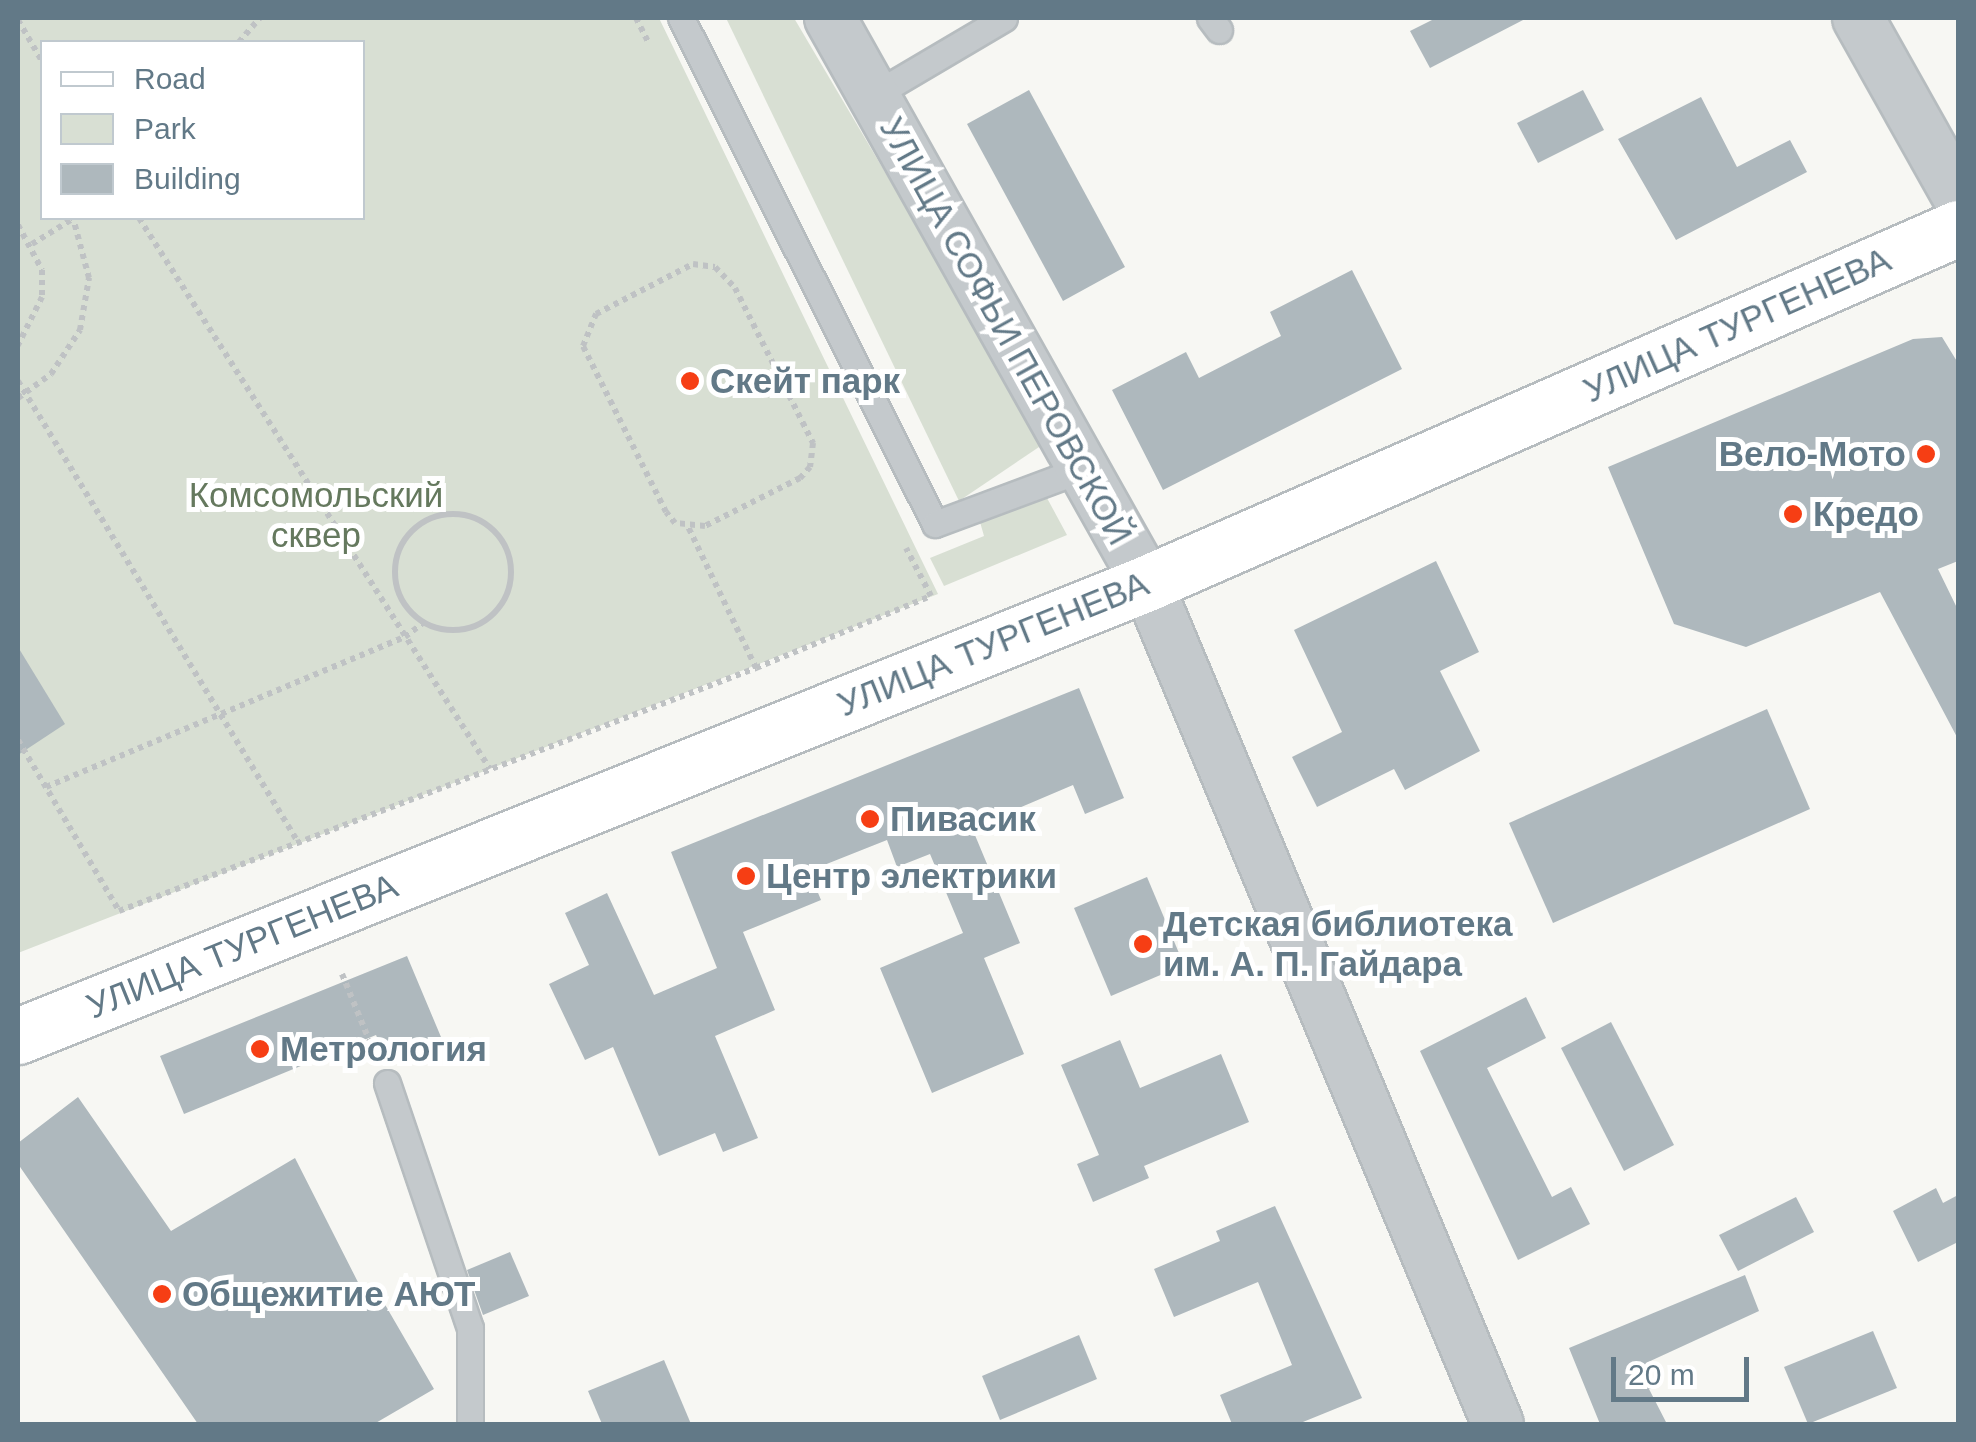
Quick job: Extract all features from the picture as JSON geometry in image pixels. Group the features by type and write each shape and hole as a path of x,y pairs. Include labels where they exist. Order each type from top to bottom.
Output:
{"main road":[{"name":"УЛИЦА ТУРГЕНЕВА","path":"18,1036 1147,583 1958,228"}],"street":[{"name":"УЛИЦА СОФЬИ ПЕРОВСКОЙ","path":"830,18 1147,583 1498,1424"},
{"path":"1858,18 1958,196"}],"lane":[{"path":"680,18 934,524 1083,469"},
{"path":"874,95 1004,18"},
{"path":"387,1083 470,1328 470,1424"}],"path":[{"path":"241,40 260,18"},
{"path":"636,18 654,53"},
{"path":"18,20 40,58"},
{"path":"32,244 71,220"},
{"path":"22,396 68,354 87,304 86,252 75,220"},
{"path":"140,220 490,768"},
{"path":"18,225 32,244 42,296 18,345"},
{"path":"688,526 705,526 800,478 813,458 813,443 735,288 703,264 596,314 583,346 666,512 688,526 756,668"},
{"path":"18,381 22,396 224,713 298,842"},
{"path":"457,513 494,529 511,564 504,600 478,625 460,630 424,622 410,610 395,576 397,556 419,524 457,513"},
{"path":"18,740 119,911 756,668 931,596 898,531"},
{"path":"394,619 410,610"},
{"path":"46,787 405,637 424,622"},
{"path":"342,974 387,1083"}],"green space":[{"name":"Комсомольский сквер","path":"18,18 659,18 938,594 18,953"},
{"path":"726,18 794,18 1045,443 959,501"},
{"path":"1047,498 1067,535 944,586 930,558 984,536 980,522"}],"building":[{"path":"1436,18 1527,18 1430,68 1410,31"},
{"path":"1029,90 1125,267 1063,301 967,124"},
{"path":"1583,90 1604,130 1538,163 1517,123"},
{"path":"1701,97 1737,167 1790,140 1807,172 1676,240 1618,139"},
{"path":"1352,270 1402,369 1163,490 1112,390 1186,352 1199,378 1281,336 1270,312"},
{"name":"Кредо","path":"1942,337 1958,363 1958,561 1938,569 1958,610 1958,739 1880,592 1746,647 1674,624 1608,467 1913,339"},
{"path":"1436,561 1479,652 1440,671 1480,751 1405,790 1394,769 1317,807 1292,757 1342,732 1294,630"},
{"path":"18,647 65,724 18,755"},
{"path":"1079,688 1124,798 1085,814 1073,785 972,828 1020,943 984,958 1024,1054 932,1093 880,968 963,933 930,854 897,867 887,840 809,871 821,900 743,932 775,1010 715,1036 758,1138 723,1152 715,1133 659,1156 613,1047 585,1060 549,984 589,965 565,913 607,893 654,995 717,968 671,852"},
{"path":"1767,709 1810,809 1553,923 1509,823"},
{"path":"1147,877 1184,965 1111,996 1074,908"},
{"name":"Метрология","path":"407,956 441,1037 387,1061 376,1035 184,1114 160,1056"},
{"path":"1526,997 1546,1038 1487,1068 1552,1197 1571,1187 1590,1224 1518,1260 1420,1051"},
{"path":"1611,1022 1674,1145 1624,1171 1561,1048"},
{"path":"1120,1040 1140,1088 1221,1054 1249,1122 1144,1166 1149,1178 1093,1202 1077,1164 1099,1155 1061,1065"},
{"path":"78,1097 171,1231 295,1158 365,1296 376,1289 434,1389 374,1424 198,1424 18,1164 18,1143"},
{"path":"1936,1188 1943,1203 1958,1195 1958,1242 1918,1262 1893,1211"},
{"path":"1796,1197 1814,1232 1738,1271 1719,1235"},
{"path":"1275,1206 1362,1398 1298,1424 1232,1424 1220,1395 1292,1365 1258,1282 1174,1317 1154,1269 1220,1241 1216,1231"},
{"path":"510,1252 529,1296 483,1315 467,1270"},
{"path":"1745,1275 1759,1311 1646,1363 1655,1387 1649,1389 1667,1424 1600,1424 1569,1348"},
{"path":"1873,1331 1897,1388 1808,1424 1784,1367"},
{"path":"1079,1335 1097,1379 1000,1420 982,1376"},
{"path":"664,1360 691,1424 602,1424 588,1391"}],"place":[{"name":"Скейт парк","path":"690,381"},
{"name":"Вело-Мото","path":"1926,454"},
{"name":"Кредо","path":"1793,514"},
{"name":"Пивасик","path":"870,819"},
{"name":"Центр электрики","path":"746,876"},
{"name":"Детская библиотека им. А. П. Гайдара","path":"1143,944"},
{"name":"Метрология","path":"260,1049"},
{"name":"Общежитие АЮТ","path":"162,1294"}]}
